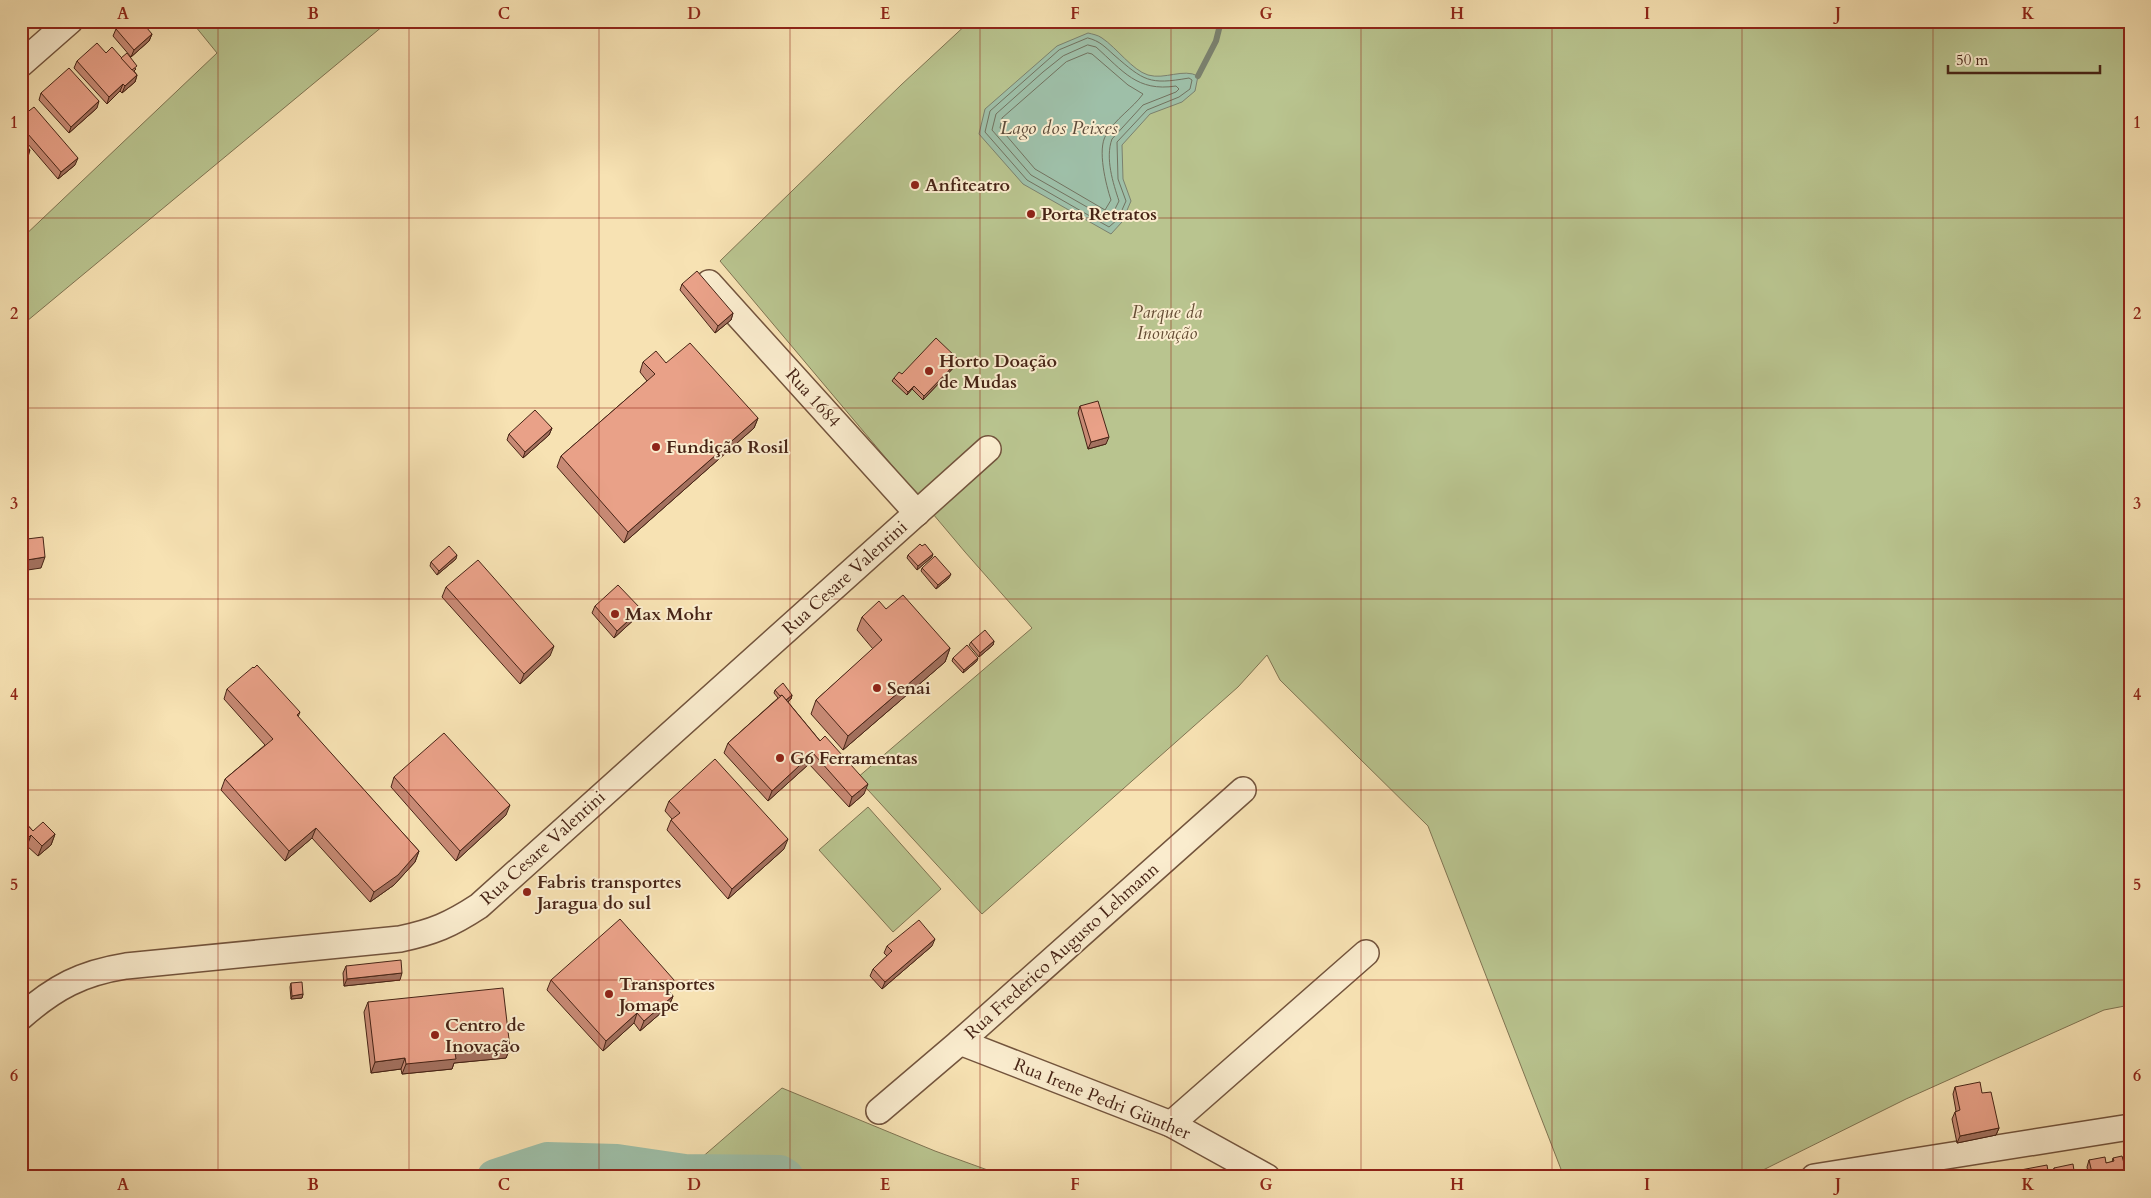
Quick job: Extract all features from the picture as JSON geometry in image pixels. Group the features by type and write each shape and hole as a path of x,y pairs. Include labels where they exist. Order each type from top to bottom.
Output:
{"street":[{"path":"21,64 70,21"},
{"name":"Rua 1684","path":"709,283 917,513"},
{"name":"Rua Cesare Valentini","path":"21,1017 52,991 74,979 99,970 400,939 429,933 456,921 486,899 988,449"},
{"name":"Rua Frederico Augusto Lehmann","path":"879,1111 960,1042 1243,790"},
{"path":"1171,1124 1366,953"},
{"name":"Rua Irene Pedri Günther","path":"960,1042 1171,1124 1267,1177"},
{"path":"1814,1177 2130,1127"}],"green space":[{"path":"191,21 389,21 21,326 21,239 217,53"},
{"name":"Parque da Inovação","path":"970,21 2130,21 2130,1005 2104,1010 1906,1099 1749,1177 1564,1177 1428,826 1280,680 1267,655 1238,687 982,914 857,778 1032,628 965,552 720,261 901,85"},
{"path":"868,807 941,889 893,932 819,850"},
{"path":"782,1088 935,1151 1007,1177 702,1177 685,1172"},
{"path":"547,1160 617,1162 685,1172 677,1177 495,1177"}],"water":[{"name":"Lago dos Peixes","path":"1088,33 1097,35 1108,42 1136,69 1148,75 1161,76 1186,73 1198,76 1195,91 1182,102 1150,114 1122,145 1123,179 1131,201 1122,222 1111,234 1023,184 979,134 985,109 1057,46"}],"building":[{"path":"122,21 141,21 152,34 134,50 116,29 123,23"},
{"path":"97,43 106,53 112,47 137,75 125,86 123,84 109,97 77,61"},
{"path":"127,53 137,66 132,70 121,58"},
{"path":"69,68 99,101 71,127 41,93"},
{"path":"34,107 78,158 61,172 21,126 21,117"},
{"path":"21,139 30,150 21,158"},
{"path":"697,271 733,313 718,326 682,284"},
{"name":"Horto Doação de Mudas","path":"936,338 959,360 924,396 914,386 908,392 894,378 899,372 902,374"},
{"name":"Fundição Rosil","path":"690,343 758,418 628,532 561,456 655,374 643,362 656,351 666,363"},
{"path":"1098,401 1109,437 1091,442 1080,406"},
{"path":"535,410 552,428 525,452 509,434"},
{"path":"27,536 27,539 43,537 45,557 21,561 21,537"},
{"path":"920,544 922,546 925,544 933,554 918,566 908,555"},
{"path":"449,546 457,555 439,571 431,562"},
{"path":"935,556 951,574 938,585 922,568"},
{"path":"478,560 554,646 524,674 446,587"},
{"name":"Max Mohr","path":"618,585 641,609 617,631 595,606"},
{"name":"Senai","path":"903,595 950,648 848,736 816,700 882,640 862,617 879,601 886,609"},
{"path":"985,630 994,641 980,653 971,642"},
{"path":"967,645 978,658 964,670 953,658"},
{"path":"257,665 300,712 297,715 419,851 398,875 374,892 316,828 289,851 225,779 273,739 227,689"},
{"path":"783,683 792,695 786,700 775,690"},
{"name":"G6 Ferramentas","path":"782,695 820,741 825,736 868,784 852,797 813,753 772,791 728,743"},
{"path":"444,733 510,805 460,851 394,777"},
{"path":"715,759 788,839 732,889 671,820 680,813 669,801"},
{"path":"21,818 33,831 43,822 55,834 42,846 31,835 21,845"},
{"name":"Transportes Jomape","path":"620,919 674,980 666,987 673,996 644,1021 637,1013 606,1041 551,980"},
{"path":"919,920 935,939 885,982 873,969 892,951 887,946"},
{"path":"401,960 402,973 347,979 346,966"},
{"path":"302,982 303,994 292,996 291,983"},
{"name":"Centro de Inovação","path":"503,988 510,1048 455,1053 456,1059 406,1064 405,1058 375,1062 368,1002"},
{"path":"1980,1082 1982,1093 1991,1092 1999,1128 1960,1136 1955,1112 1960,1110 1955,1087"},
{"path":"2122,1156 2127,1174 2117,1177 2093,1177 2089,1160 2105,1157 2106,1163 2114,1161 2113,1158"},
{"path":"2073,1164 2075,1177 2055,1177 2054,1168"},
{"path":"2047,1165 2049,1177 2011,1177 2010,1172"},
{"path":"2005,1171 2006,1177 1988,1177 1988,1174"}],"waterway":[{"path":"1198,76 1216,41 1221,21"},
{"path":"495,1177 547,1160 617,1162 685,1172 780,1173 786,1177"}],"place":[{"name":"Anfiteatro","path":"915,185"},
{"name":"Porta Retratos","path":"1031,214"},
{"name":"Horto Doação de Mudas","path":"929,371"},
{"name":"Fundição Rosil","path":"656,447"},
{"name":"Max Mohr","path":"615,614"},
{"name":"Senai","path":"877,688"},
{"name":"G6 Ferramentas","path":"780,758"},
{"name":"Fabris transportes Jaragua do sul","path":"527,892"},
{"name":"Transportes Jomape","path":"609,994"},
{"name":"Centro de Inovação","path":"435,1035"}]}
